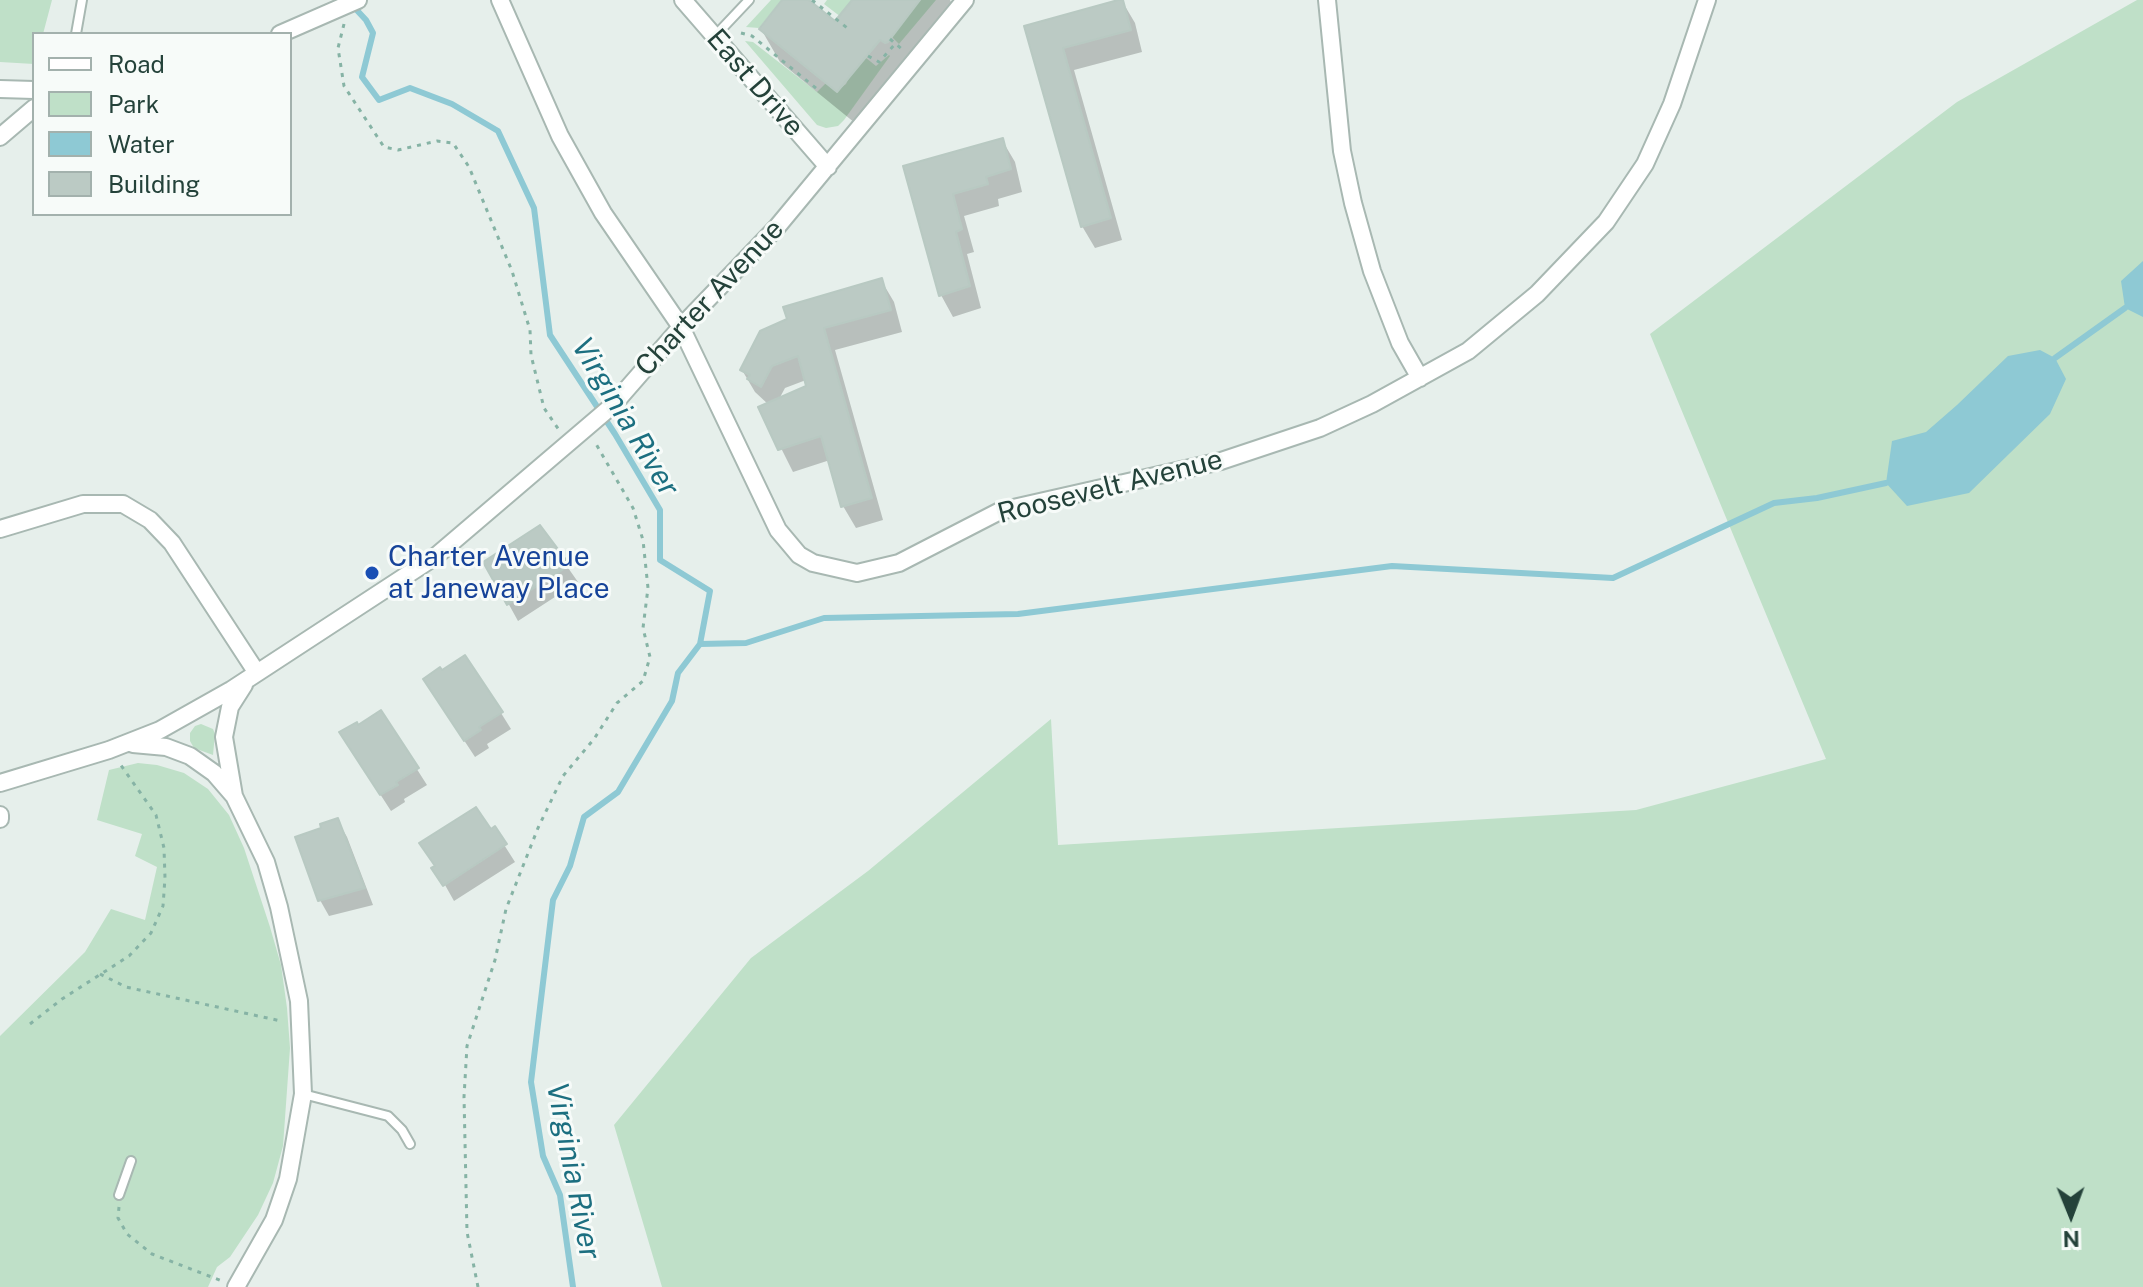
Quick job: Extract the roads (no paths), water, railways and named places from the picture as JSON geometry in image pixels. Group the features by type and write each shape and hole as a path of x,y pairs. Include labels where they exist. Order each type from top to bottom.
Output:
{"street":[{"path":"285,32 358,0"},
{"name":"Roosevelt Avenue","path":"500,0 560,136 603,213 681,327 778,530 799,555 813,563 857,573 899,563 1000,511 1221,461 1320,428 1468,351 1537,294 1606,222 1645,164 1672,104 1707,0"},
{"name":"East Drive","path":"683,0 828,167"},
{"name":"Charter Avenue","path":"0,783 128,744 190,714 436,556 613,405 681,327 777,227 965,0"},
{"path":"1327,0 1342,151 1353,203 1372,271 1400,343 1420,378"},
{"path":"0,89 32,90"},
{"path":"0,137 32,110"},
{"path":"0,529 83,504 123,504 150,520 172,543 257,673 242,688 230,707 224,737 234,796"},
{"path":"128,744 166,747 190,756 214,773 234,796 266,862 299,1001 303,1094 284,1193 274,1220 236,1287"}],"lane":[{"path":"76,32 82,0"},
{"path":"715,36 749,0"},
{"path":"303,1094 388,1116 410,1144"},
{"path":"119,1195 131,1161"}],"water":[{"path":"2143,261 2143,317 2125,308 2121,281"},
{"path":"2040,350 2055,358 2066,379 2050,414 1969,493 1907,506 1886,483 1892,441 1926,432 2008,356"}],"waterway":[{"name":"Virginia River","path":"352,5 373,33 362,77 379,100 410,88 452,104 498,131 534,208 550,335 660,510 660,560 710,591 700,644 678,673 672,701 618,792 584,817 570,866 553,900 531,1082 543,1156 560,1195 573,1287"},
{"path":"2055,358 2125,308"},
{"path":"700,644 746,643 824,618 1018,614 1392,566 1613,578 1774,503 1817,498 1886,483"}],"place":[{"name":"Charter Avenue at Janeway Place","path":"372,573"}]}
